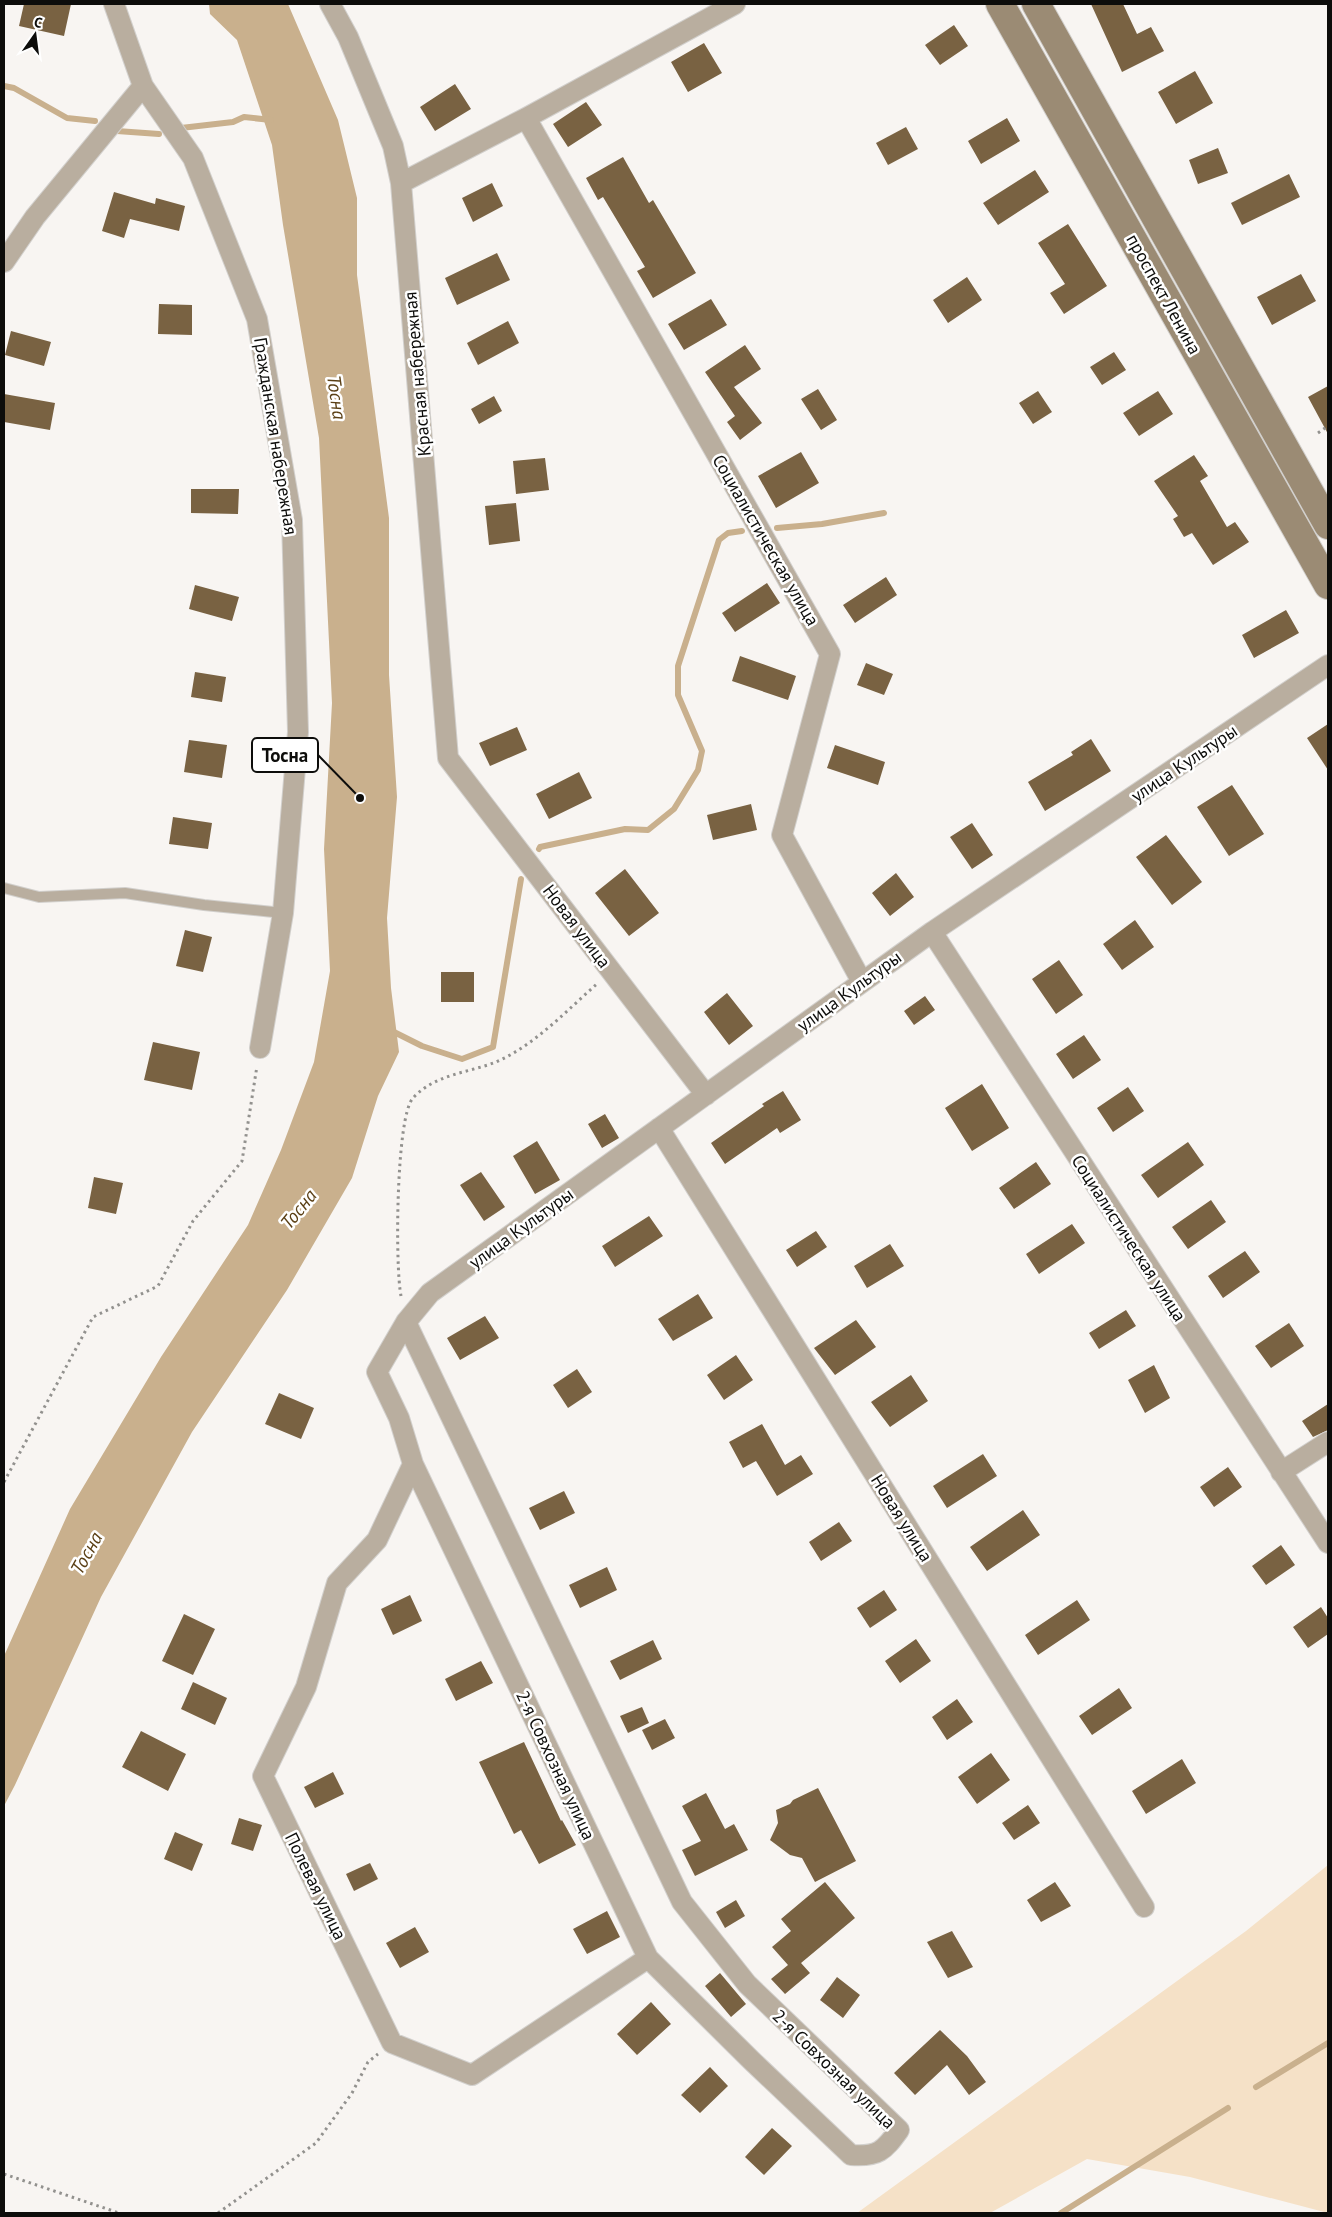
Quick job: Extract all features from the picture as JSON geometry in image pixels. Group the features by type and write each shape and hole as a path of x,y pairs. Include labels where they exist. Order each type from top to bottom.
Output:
{"main road":[{"name":"проспект Ленина","path":"1000,4 1328,585"},
{"name":"проспект Ленина","path":"1036,4 1328,525"}],"street":[{"name":"Гражданская набережная","path":"114,4 143,86 193,158 257,319 292,520 298,732 283,913 260,1048"},
{"name":"Красная набережная","path":"330,4 348,37 393,146 401,183 448,758"},
{"path":"401,183 526,118 735,4"},
{"path":"4,262 35,217 143,86"},
{"name":"Социалистическая улица","path":"526,118 830,654 782,835 862,982"},
{"name":"улица Культуры","path":"393,1343 406,1322 430,1293 932,932 1328,665"},
{"name":"Новая улица","path":"448,758 706,1095"},
{"name":"Социалистическая улица","path":"932,932 1328,1543"},
{"name":"Новая улица","path":"659,1128 1144,1907"},
{"name":"2-я Совхозная улица","path":"393,1343 377,1372 399,1418 413,1464 648,1958 750,2060 851,2155 870,2156 886,2148 899,2130 746,1984 682,1902 406,1322"},
{"path":"1281,1472 1328,1442"},
{"name":"Полевая улица","path":"392,2043 263,1776 306,1687 337,1583 377,1540 413,1464"},
{"path":"392,2043 472,2075 648,1958"}],"lane":[{"path":"4,888 39,897 125,893 204,906 283,913"}],"path":[{"path":"1318,433 1328,426"},
{"path":"406,1322 398,1284 397,1237 400,1167 406,1114 412,1098 437,1080 496,1062 522,1047 612,971"},
{"path":"4,1482 92,1317 158,1286 194,1221 242,1161 260,1048"},
{"path":"218,2213 316,2144 352,2093 368,2062 392,2043"},
{"path":"4,2174 119,2213"}],"shaded area":[{"path":"1328,1865 1328,2213 1190,2177 1087,2159 990,2213 857,2213 1246,1931"}],"water":[{"path":"209,4 288,4 338,120 357,198 357,275 389,518 389,675 397,797 387,918 391,988 399,1052 378,1096 352,1178 287,1290 192,1432 101,1597 4,1806 4,1656 70,1509 161,1357 248,1225 281,1150 314,1062 330,971 324,849 332,703 319,438 283,225 272,145 237,40 210,14"}],"building":[{"path":"24,4 71,4 64,36 19,26"},
{"path":"1091,4 1123,4 1137,34 1151,27 1164,51 1122,72"},
{"path":"954,25 968,46 940,65 925,45"},
{"path":"704,43 722,73 688,92 671,62"},
{"path":"1195,71 1213,103 1176,124 1158,92"},
{"path":"455,84 471,109 435,131 420,107"},
{"path":"586,102 602,125 568,147 553,124"},
{"path":"1007,118 1020,141 981,164 968,141"},
{"path":"906,127 918,149 888,165 876,143"},
{"path":"1218,148 1228,173 1198,184 1189,160"},
{"path":"623,157 649,203 653,200 696,273 653,298 637,271 645,267 603,197 598,200 586,178"},
{"path":"1035,170 1049,192 998,225 983,203"},
{"path":"1289,174 1300,197 1242,225 1231,203"},
{"path":"492,183 503,206 473,222 462,198"},
{"path":"114,192 155,204 156,198 185,206 179,231 130,219 124,238 102,231"},
{"path":"1068,224 1107,286 1064,314 1050,293 1065,284 1038,243"},
{"path":"497,253 510,280 457,305 445,278"},
{"path":"1301,274 1316,301 1272,325 1257,297"},
{"path":"967,277 982,300 948,323 933,300"},
{"path":"711,299 727,325 684,350 668,324"},
{"path":"159,304 192,305 192,335 158,334"},
{"path":"508,321 519,343 478,365 467,343"},
{"path":"11,331 51,342 44,366 5,355"},
{"path":"745,345 761,369 734,387 762,423 740,440 727,422 735,416 705,372"},
{"path":"1114,352 1126,370 1102,385 1090,367"},
{"path":"1328,386 1328,434 1308,397"},
{"path":"818,389 837,420 821,430 801,399"},
{"path":"1038,391 1052,412 1033,424 1019,403"},
{"path":"1158,391 1173,414 1139,436 1123,413"},
{"path":"4,394 55,403 50,430 4,422"},
{"path":"494,396 502,411 479,424 471,409"},
{"path":"801,452 819,483 776,508 758,476"},
{"path":"1194,455 1208,476 1200,481 1227,527 1235,522 1249,542 1213,565 1192,533 1184,537 1173,519 1178,516 1154,481"},
{"path":"545,458 549,490 516,494 513,461"},
{"path":"191,489 239,489 238,514 191,513"},
{"path":"516,503 520,541 489,545 485,506"},
{"path":"886,577 897,595 855,623 843,605"},
{"path":"767,583 780,603 735,632 722,613"},
{"path":"195,585 239,597 232,621 189,609"},
{"path":"1286,610 1299,633 1254,658 1242,635"},
{"path":"740,656 796,676 788,700 732,681"},
{"path":"866,663 893,674 884,695 857,685"},
{"path":"195,672 226,677 222,702 191,697"},
{"path":"1328,724 1328,770 1307,738"},
{"path":"517,727 527,750 490,766 479,743"},
{"path":"1091,739 1111,771 1045,811 1028,782 1073,755 1071,752"},
{"path":"189,740 227,745 222,778 184,772"},
{"path":"835,745 885,762 878,785 827,768"},
{"path":"579,772 592,798 549,819 536,794"},
{"path":"1232,785 1264,834 1229,856 1197,807"},
{"path":"751,804 757,830 713,840 707,815"},
{"path":"173,817 212,823 208,849 169,844"},
{"path":"972,823 993,855 972,869 950,837"},
{"path":"1166,835 1202,882 1172,905 1136,857"},
{"path":"625,869 659,913 629,936 595,893"},
{"path":"896,873 914,897 890,916 872,893"},
{"path":"1135,920 1154,947 1122,970 1103,944"},
{"path":"185,930 212,937 203,972 176,966"},
{"path":"1059,960 1083,995 1056,1014 1032,979"},
{"path":"441,972 474,972 474,1002 441,1002"},
{"path":"727,993 753,1026 729,1045 704,1012"},
{"path":"925,996 935,1010 914,1025 904,1011"},
{"path":"1084,1035 1101,1060 1073,1079 1056,1054"},
{"path":"153,1042 200,1052 192,1090 144,1080"},
{"path":"982,1084 1009,1128 972,1151 945,1108"},
{"path":"1128,1087 1144,1111 1113,1132 1097,1108"},
{"path":"783,1091 801,1120 780,1133 777,1128 725,1164 711,1143 764,1106 762,1104"},
{"path":"605,1114 619,1138 602,1148 588,1124"},
{"path":"537,1141 560,1180 535,1194 513,1156"},
{"path":"1188,1142 1204,1165 1158,1198 1141,1175"},
{"path":"1036,1162 1051,1184 1014,1209 999,1188"},
{"path":"481,1172 505,1207 484,1221 460,1185"},
{"path":"94,1177 123,1183 116,1214 88,1208"},
{"path":"1211,1200 1226,1222 1188,1249 1172,1227"},
{"path":"649,1216 663,1236 615,1267 602,1246"},
{"path":"1072,1224 1085,1243 1039,1274 1026,1254"},
{"path":"816,1231 827,1247 797,1267 786,1250"},
{"path":"890,1244 904,1266 867,1288 854,1266"},
{"path":"1245,1251 1260,1272 1223,1298 1208,1276"},
{"path":"698,1294 713,1318 673,1341 658,1319"},
{"path":"1126,1310 1136,1326 1099,1349 1089,1333"},
{"path":"485,1316 499,1338 460,1360 447,1338"},
{"path":"856,1320 876,1347 835,1375 814,1348"},
{"path":"1289,1323 1304,1346 1271,1368 1255,1346"},
{"path":"736,1355 753,1380 724,1400 707,1375"},
{"path":"1154,1365 1170,1398 1145,1413 1128,1380"},
{"path":"577,1369 592,1392 568,1408 553,1385"},
{"path":"911,1375 928,1401 890,1427 871,1402"},
{"path":"279,1393 314,1408 301,1439 265,1424"},
{"path":"1328,1404 1328,1430 1313,1437 1302,1421"},
{"path":"762,1424 785,1465 801,1455 813,1474 777,1496 756,1461 743,1468 729,1442"},
{"path":"983,1454 997,1476 947,1508 933,1486"},
{"path":"1228,1467 1242,1487 1214,1507 1200,1487"},
{"path":"564,1491 575,1513 540,1530 529,1508"},
{"path":"1023,1510 1040,1535 987,1571 970,1547"},
{"path":"839,1522 852,1541 821,1561 809,1542"},
{"path":"1281,1545 1295,1565 1266,1585 1252,1566"},
{"path":"607,1567 617,1590 580,1608 569,1585"},
{"path":"884,1590 897,1610 870,1628 857,1608"},
{"path":"410,1595 422,1621 393,1635 381,1609"},
{"path":"1077,1600 1090,1620 1038,1655 1025,1635"},
{"path":"1321,1607 1328,1618 1328,1634 1308,1648 1293,1627"},
{"path":"184,1614 215,1629 193,1675 162,1661"},
{"path":"916,1639 931,1661 900,1683 885,1661"},
{"path":"653,1640 662,1659 620,1680 610,1661"},
{"path":"481,1661 493,1683 456,1701 445,1679"},
{"path":"193,1682 227,1698 215,1725 181,1709"},
{"path":"1119,1688 1132,1708 1092,1735 1079,1716"},
{"path":"957,1699 973,1722 947,1740 932,1717"},
{"path":"642,1707 649,1723 628,1733 620,1716"},
{"path":"665,1719 675,1738 652,1750 642,1730"},
{"path":"141,1731 186,1754 168,1791 122,1767"},
{"path":"524,1742 561,1821 576,1845 539,1864 521,1830 514,1834 479,1762"},
{"path":"991,1753 1010,1780 977,1804 958,1777"},
{"path":"1182,1759 1196,1783 1146,1814 1132,1791"},
{"path":"333,1772 344,1794 315,1808 304,1787"},
{"path":"818,1788 856,1861 815,1882 802,1858 790,1855 770,1840 778,1823 776,1810"},
{"path":"706,1793 725,1829 734,1824 748,1850 695,1876 682,1850 701,1841 682,1806"},
{"path":"1028,1805 1040,1823 1014,1840 1002,1823"},
{"path":"239,1818 262,1825 253,1851 231,1844"},
{"path":"175,1832 203,1844 192,1871 164,1859"},
{"path":"370,1863 378,1879 354,1891 346,1874"},
{"path":"825,1882 855,1918 801,1963 810,1973 785,1994 771,1979 788,1965 772,1947 791,1931 781,1919"},
{"path":"1055,1882 1071,1906 1041,1922 1027,1900"},
{"path":"736,1900 745,1916 725,1928 716,1912"},
{"path":"607,1911 620,1937 587,1954 573,1929"},
{"path":"415,1927 429,1952 400,1968 386,1943"},
{"path":"952,1931 973,1967 948,1978 927,1942"},
{"path":"720,1973 746,2004 731,2017 705,1986"},
{"path":"837,1977 860,1995 843,2018 820,2000"},
{"path":"651,2002 671,2024 637,2055 617,2034"},
{"path":"940,2030 967,2056 986,2082 969,2095 947,2065 915,2095 894,2073"},
{"path":"710,2067 728,2086 700,2113 681,2095"},
{"path":"772,2128 792,2146 764,2175 745,2157"}],"waterway":[{"path":"4,86 14,88 67,118 95,121"},
{"path":"181,128 233,122 244,117 271,120"},
{"path":"117,131 159,134"},
{"path":"777,528 822,524 884,513"},
{"path":"539,849 540,847 625,829 648,830 674,809 698,770 702,751 678,695 678,666 719,540 728,533 742,531"},
{"path":"390,1030 422,1046 462,1059 493,1047 521,879"},
{"path":"1256,2087 1328,2043"},
{"path":"1061,2213 1228,2108"}],"place":[{"name":"Тосна","path":"360,798"}]}
